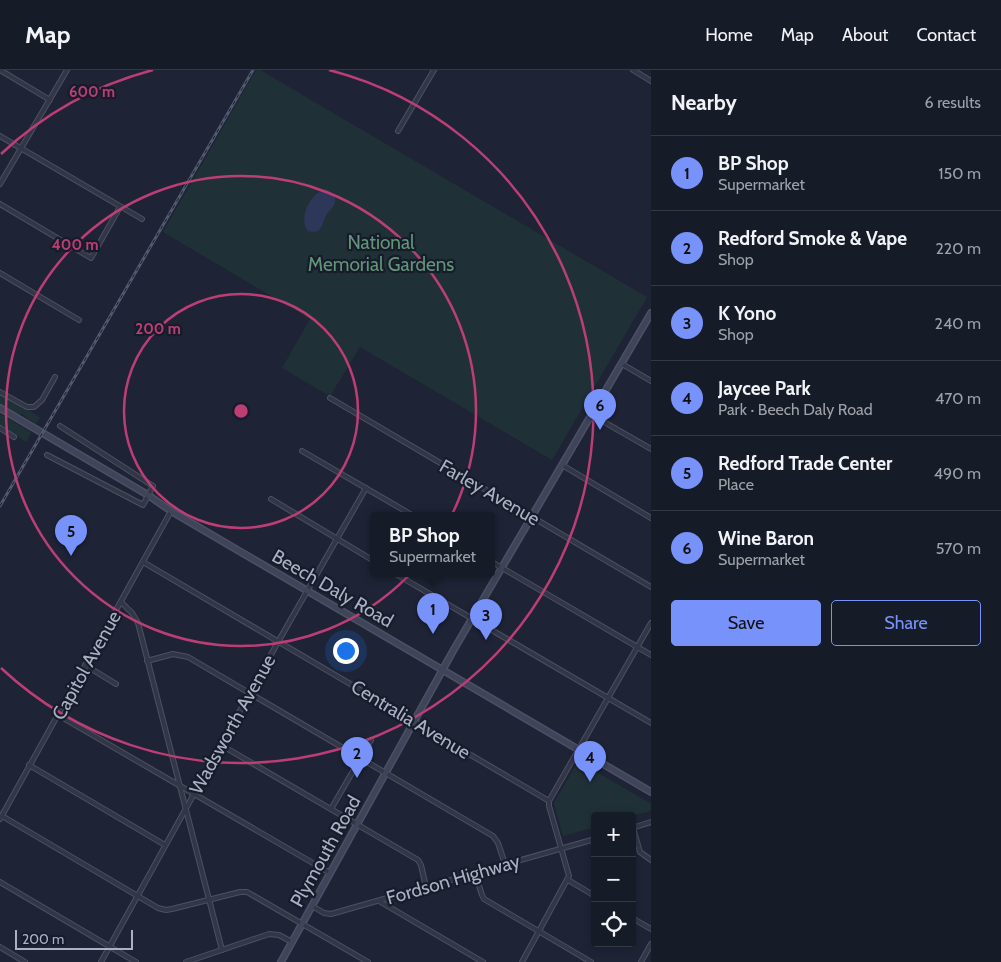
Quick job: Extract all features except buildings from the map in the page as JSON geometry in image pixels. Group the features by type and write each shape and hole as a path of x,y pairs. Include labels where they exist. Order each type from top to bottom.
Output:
{"main road":[{"name":"Plymouth Road","path":"281,962 472,618 651,313"},
{"name":"Beech Daly Road","path":"0,408 651,792"}],"street":[{"path":"0,70 50,100"},
{"path":"0,184 67,70"},
{"path":"398,131 434,70"},
{"path":"633,70 651,80"},
{"path":"0,136 142,219"},
{"path":"0,204 91,258 120,207"},
{"path":"0,273 79,320"},
{"path":"622,364 651,381"},
{"path":"0,392 31,407 42,400 55,377"},
{"name":"Farley Avenue","path":"330,398 651,586"},
{"path":"592,415 651,449"},
{"path":"47,455 143,505 153,486 60,426"},
{"path":"0,428 14,437"},
{"path":"302,451 407,512"},
{"path":"562,465 651,518"},
{"name":"Wadsworth Avenue","path":"101,962 307,590 366,488"},
{"path":"271,500 370,559"},
{"name":"Capitol Avenue","path":"1,818 171,510"},
{"name":"Centralia Avenue","path":"143,562 550,801"},
{"path":"495,564 651,655"},
{"path":"401,577 651,723"},
{"path":"121,602 136,619 222,950"},
{"path":"522,962 568,880 569,873 549,806 550,801 651,623"},
{"path":"147,661 173,654 184,655 493,836 498,843 505,864"},
{"path":"85,665 116,684"},
{"path":"58,715 330,873"},
{"path":"331,809 371,740"},
{"path":"221,745 418,860 421,864 426,886"},
{"path":"30,765 165,846"},
{"path":"1,818 158,908 166,910 240,892 247,892 368,962"},
{"path":"636,827 651,822"},
{"name":"Fordson Highway","path":"312,906 329,914 591,840"},
{"path":"636,840 640,852 651,860"},
{"path":"475,873 484,899 591,962"},
{"path":"568,880 591,894"},
{"path":"0,882 136,962"},
{"path":"378,900 482,962"},
{"path":"636,920 651,928"},
{"path":"186,962 270,934 279,935 292,942"},
{"path":"641,962 651,944"},
{"path":"0,947 25,962"}],"green space":[{"name":"National Memorial Gardens","path":"256,70 260,70 647,297 552,460 360,347 330,396 282,368 310,319 163,232"},
{"path":"0,396 27,409 40,418 36,424 21,413 19,415 0,404"},
{"path":"0,414 31,432 26,442 0,425"},
{"path":"578,761 651,804 651,811 636,815 636,812 591,812 591,828 563,836 554,803"}],"water":[{"path":"325,189 331,192 334,197 334,205 328,212 319,230 308,231 304,220 307,207 315,196"}],"railway":[{"path":"0,506 253,70"}],"place":[{"name":"Wine Baron","path":"600,430"},
{"name":"Redford Trade Center","path":"71,556"},
{"name":"BP Shop","path":"433,634"},
{"name":"K Yono","path":"486,640"},
{"name":"Redford Smoke & Vape","path":"357,778"},
{"name":"Jaycee Park","path":"590,782"}]}
